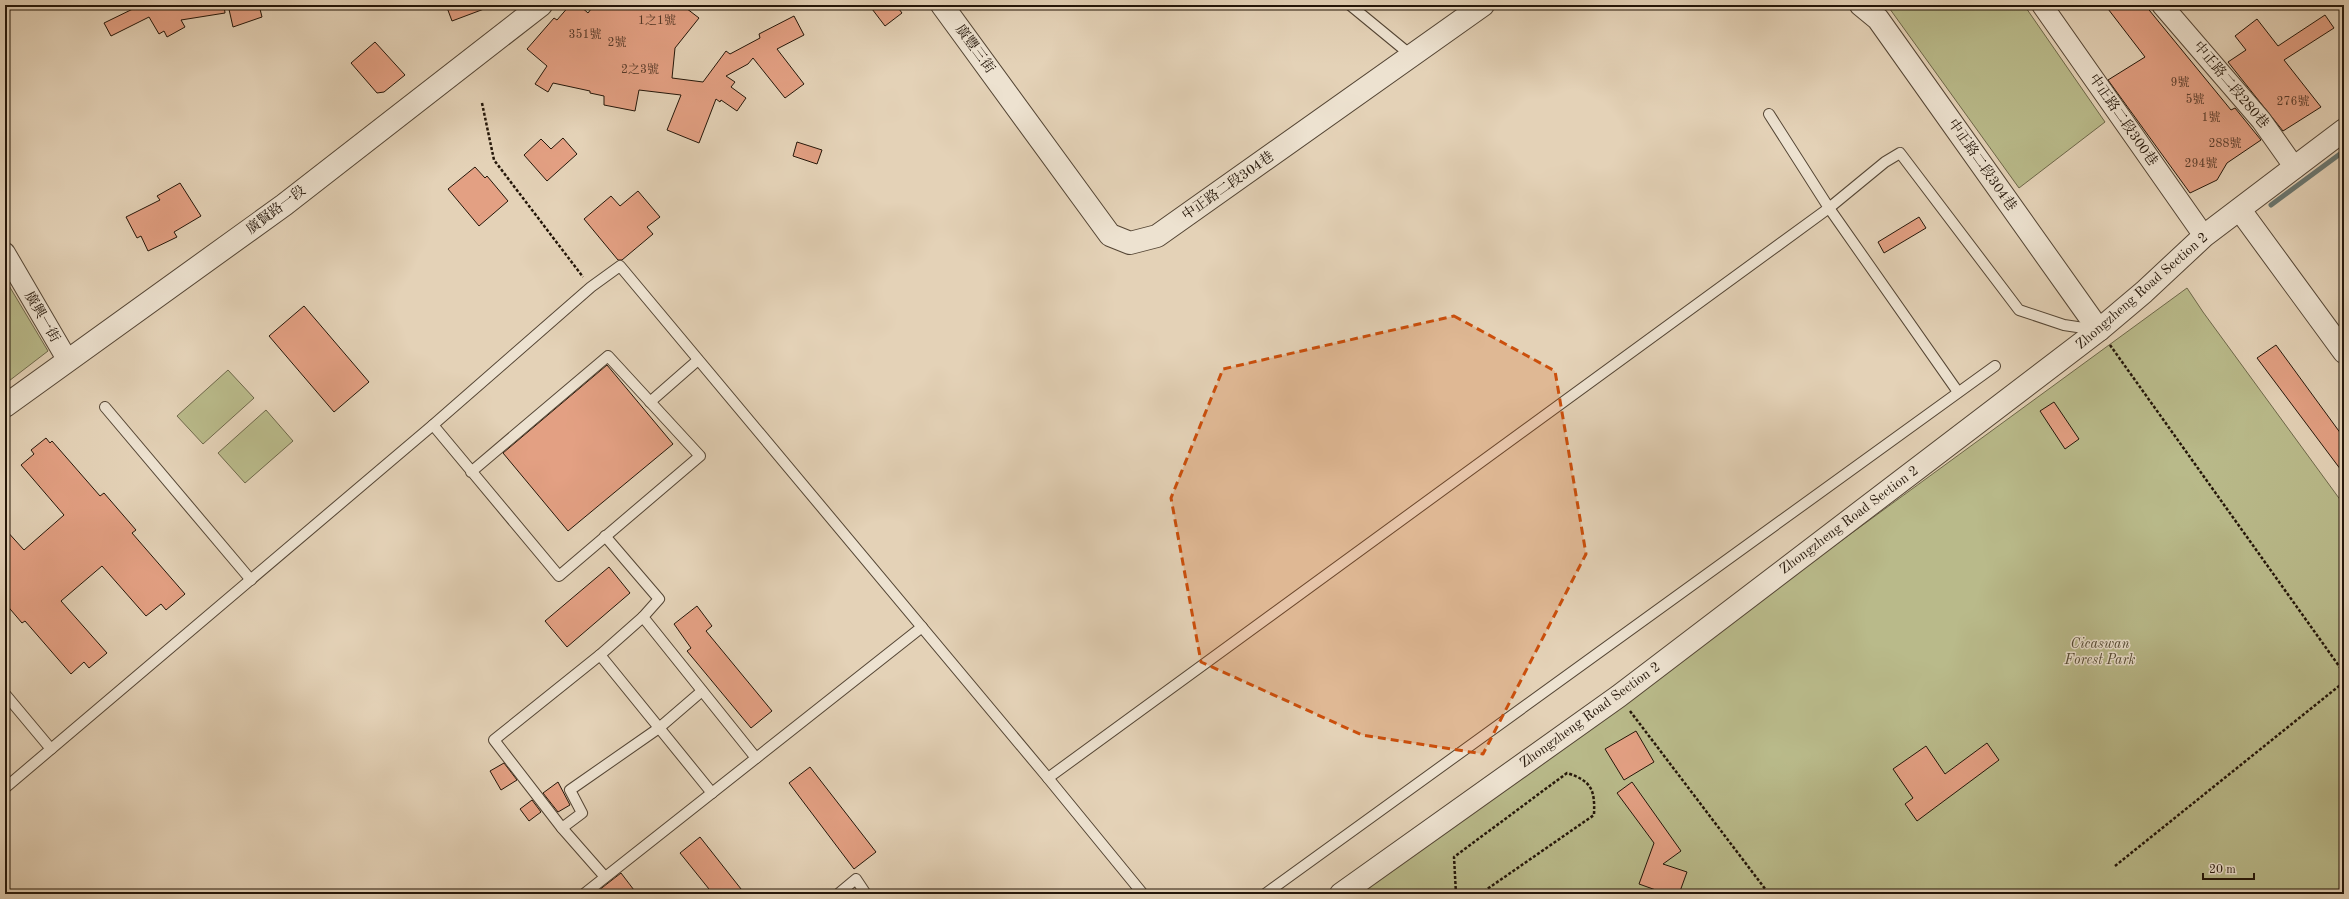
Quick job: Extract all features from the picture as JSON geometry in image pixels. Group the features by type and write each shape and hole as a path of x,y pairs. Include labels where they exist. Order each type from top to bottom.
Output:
{"street":[{"name":"廣豐三街","path":"942,5 1007,93"},
{"name":"中正路二段304巷","path":"1007,93 1110,235 1130,243 1157,236 1412,56 1481,5"},
{"name":"中正路二段304巷","path":"1861,5 1878,19 2099,330"},
{"name":"中正路二段300巷","path":"2042,5 2204,236"},
{"name":"中正路二段280巷","path":"2162,5 2261,120 2295,168"},
{"name":"廣賢路一段","path":"5,406 284,205 534,7"},
{"name":"Zhongzheng Road Section 2","path":"1341,894 1619,696 2099,330 2144,292 2204,236 2344,130"},
{"path":"2240,210 2344,352"},
{"name":"廣興一街","path":"5,253 68,361"}],"lane":[{"path":"1350,5 1412,56"},
{"path":"1769,114 1829,208 1958,392"},
{"path":"1048,778 1829,208 1885,162 1900,153 2019,310 2064,325 2099,330"},
{"path":"5,788 433,425 591,287 620,266 1048,778 1143,894"},
{"path":"433,425 471,472 559,576 700,456 608,356 471,472"},
{"path":"650,402 698,360"},
{"path":"1265,894 1995,366"},
{"path":"105,407 251,580"},
{"path":"605,536 659,599 643,617 600,655 494,740 562,828 605,877"},
{"path":"643,617 756,758"},
{"path":"584,894 922,627"},
{"path":"600,655 712,793"},
{"path":"562,828 582,813 570,790 659,728 702,691"},
{"path":"5,694 51,749"},
{"path":"838,894 856,879 866,894"}],"path":[{"path":"482,103 494,160 591,287"},
{"path":"2099,330 2344,672"},
{"path":"2115,866 2344,682"},
{"path":"1619,696 1769,894"},
{"path":"1456,894 1454,857 1567,773 1583,778 1595,795 1594,815 1480,894"}],"highlighted area":[{"path":"1454,316 1555,371 1586,554 1483,754 1362,735 1201,662 1171,498 1223,369"}],"green space":[{"path":"1887,5 2024,5 2105,122 2019,188"},
{"path":"5,279 48,351 5,384"},
{"name":"Cicaswan Forest Park","path":"2187,288 2344,505 2344,894 1358,894"},
{"path":"228,370 254,398 203,444 177,416"},
{"path":"266,410 293,441 245,483 218,453"}],"building":[{"path":"141,5 224,5 225,13 181,20 185,27 167,37 164,31 159,34 149,17 111,36 104,23"},
{"path":"228,5 259,5 262,17 233,27"},
{"path":"446,5 492,5 492,6 452,21"},
{"path":"570,5 579,5 588,13 594,5 682,5 699,18 675,48 672,78 703,82 726,51 730,54 760,38 759,34 794,16 804,35 777,49 804,84 785,98 753,58 748,64 726,76 735,82 731,87 746,98 737,111 721,100 720,102 716,99 699,143 667,130 681,95 639,90 635,111 604,105 604,96 590,93 590,91 553,83 548,92 535,84 547,66 527,49 554,18 557,20"},
{"path":"869,5 896,5 902,13 885,26"},
{"path":"2105,5 2145,5 2231,110 2235,108 2261,140 2227,163 2217,180 2190,193 2108,80 2145,57"},
{"path":"2325,15 2334,28 2284,60 2321,107 2283,131 2228,62 2246,50 2235,36 2257,19 2278,46"},
{"path":"375,42 405,75 384,92 377,93 351,63"},
{"path":"563,138 577,154 547,181 524,155 541,139 551,149"},
{"path":"797,142 822,150 817,164 793,156"},
{"path":"475,167 485,178 487,176 508,201 479,226 448,189"},
{"path":"180,183 201,216 174,232 177,237 148,251 141,236 137,238 126,217 160,200 157,196"},
{"path":"638,191 660,217 647,227 653,234 622,260 618,260 584,219 611,196 620,206"},
{"path":"1919,217 1926,228 1884,253 1878,242"},
{"path":"304,306 369,382 334,412 269,336"},
{"path":"2276,345 2344,438 2344,474 2257,358"},
{"path":"607,365 673,444 568,531 503,453"},
{"path":"2054,402 2079,439 2065,449 2040,411"},
{"path":"46,438 50,443 52,441 100,496 104,493 136,530 132,533 185,594 166,610 161,604 146,616 102,566 61,601 107,653 89,668 84,662 71,674 25,621 22,623 5,603 5,529 24,550 64,515 21,465 34,454 31,450"},
{"path":"609,567 630,593 567,647 545,621"},
{"path":"697,606 712,626 706,631 772,711 751,728 687,651 691,648 674,624"},
{"path":"1636,731 1654,762 1624,780 1605,749"},
{"path":"1987,743 1999,760 1917,821 1905,804 1913,798 1893,769 1926,746 1945,774"},
{"path":"504,763 517,780 501,790 490,771"},
{"path":"810,767 876,852 854,869 789,783"},
{"path":"558,782 570,805 558,812 543,793"},
{"path":"1632,782 1681,851 1663,864 1687,872 1679,894 1667,894 1639,884 1654,843 1617,793"},
{"path":"532,800 541,812 529,821 520,809"},
{"path":"700,837 745,894 713,894 680,853"},
{"path":"621,873 637,894 594,894"}],"waterway":[{"path":"2271,205 2344,151"}]}
